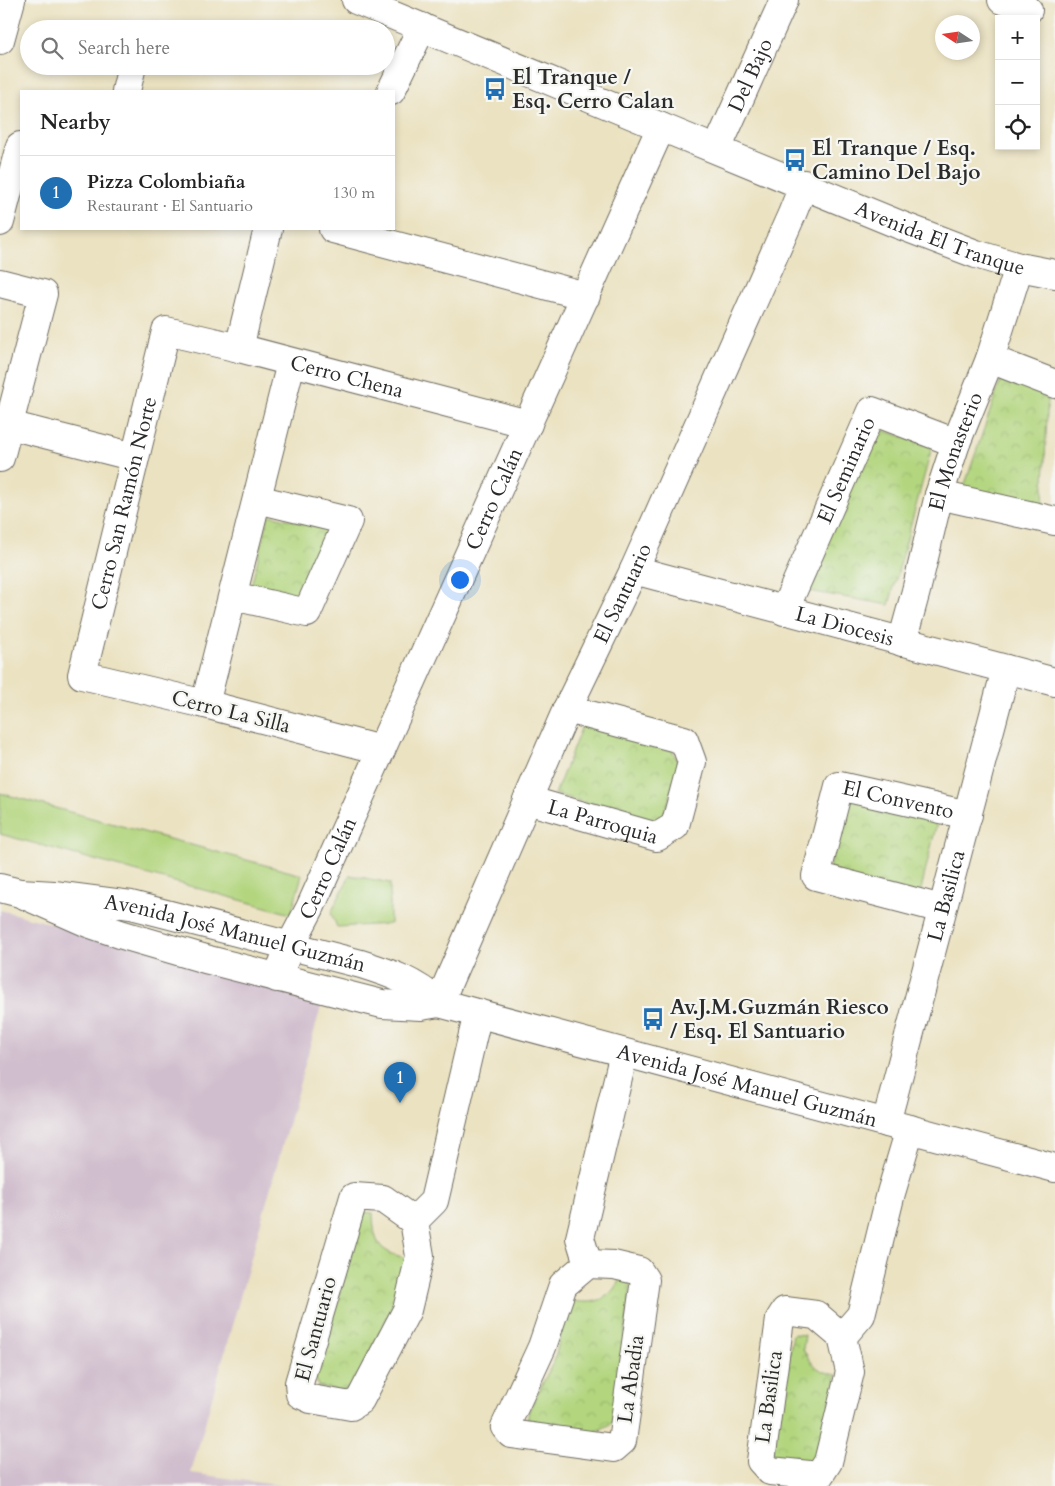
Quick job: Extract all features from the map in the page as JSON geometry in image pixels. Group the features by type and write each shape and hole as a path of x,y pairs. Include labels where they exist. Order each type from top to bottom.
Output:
{"street":[{"path":"0,40 11,0"},
{"name":"Avenida El Tranque","path":"356,0 661,128 976,254 1019,267 1055,274"},
{"name":"Del Bajo","path":"717,149 784,0"},
{"path":"1002,0 1028,10"},
{"path":"392,90 422,28"},
{"path":"126,90 130,75"},
{"name":"Cerro Calán","path":"277,978 661,128"},
{"path":"0,222 14,144"},
{"name":"El Santuario","path":"439,1003 567,709 634,570 804,184"},
{"path":"239,348 268,230"},
{"path":"345,230 586,296"},
{"name":"El Monasterio","path":"902,642 939,495 956,443 990,359 1019,267"},
{"path":"0,283 42,294 0,458"},
{"name":"Cerro Chena","path":"166,331 239,348 528,424"},
{"name":"Cerro San Ramón Norte","path":"82,676 166,331"},
{"path":"990,359 1055,384"},
{"path":"205,704 291,363"},
{"name":"El Seminario","path":"784,610 872,411 956,443"},
{"path":"9,425 135,457"},
{"path":"939,495 1055,521"},
{"path":"233,596 307,612 348,521 257,499"},
{"name":"La Diocesis","path":"634,570 1055,682"},
{"name":"La Basilica","path":"842,1337 861,1315 891,1193 898,1126 942,909 1006,669"},
{"name":"Cerro La Silla","path":"82,676 205,704 381,750"},
{"name":"La Parroquia","path":"527,800 658,837 676,826 692,762 684,740 567,709"},
{"name":"El Convento","path":"942,909 816,876 839,786 968,815"},
{"name":"Avenida José Manuel Guzmán","path":"10,891 131,905 290,946 396,975 414,984 439,1003 1055,1168"},
{"name":"Avenida José Manuel Guzmán","path":"10,891 88,923 158,947 382,1004 421,1006 439,1003"},
{"path":"414,1220 434,1201 478,1013"},
{"path":"588,1264 580,1238 624,1053"},
{"name":"El Santuario","path":"354,1197 383,1199 414,1220 420,1256 407,1310 360,1400 351,1406 311,1400 300,1394 299,1383 354,1197"},
{"name":"La Abadia","path":"588,1264 614,1264 639,1271 645,1280 622,1441 614,1448 511,1434 505,1427 542,1347 563,1285 588,1264"},
{"name":"La Basilica","path":"785,1311 816,1315 842,1337 850,1372 828,1462 819,1476 770,1471 760,1461 780,1319 785,1311"}],"shaded area":[{"path":"0,910 324,996 191,1473 283,1486 0,1486"}],"green space":[{"path":"1002,376 1048,391 1043,507 963,490"},
{"path":"877,428 932,447 889,605 803,590"},
{"path":"269,515 330,529 299,599 250,590"},
{"path":"582,726 672,750 679,766 663,819 650,821 555,794"},
{"path":"0,793 302,875 291,914 0,834"},
{"path":"846,796 938,818 920,894 828,873"},
{"path":"350,875 390,883 390,924 337,927 331,913"},
{"path":"364,1212 373,1213 374,1231 379,1244 389,1252 406,1258 399,1293 353,1387 342,1391 318,1386 314,1375"},
{"path":"621,1276 632,1278 613,1423 591,1434 527,1422 529,1410 555,1359 568,1300 586,1302 600,1300 612,1291"},
{"path":"793,1334 805,1335 803,1349 816,1367 837,1375 818,1458 809,1468 770,1460"}],"place":[{"name":"El Tranque / Esq. Cerro Calan","path":"495,89"},
{"name":"El Tranque / Esq. Camino Del Bajo","path":"795,160"},
{"name":"Av.J.M.Guzmán Riesco / Esq. El Santuario","path":"653,1019"},
{"name":"Pizza Colombiaña","path":"400,1103"}]}
